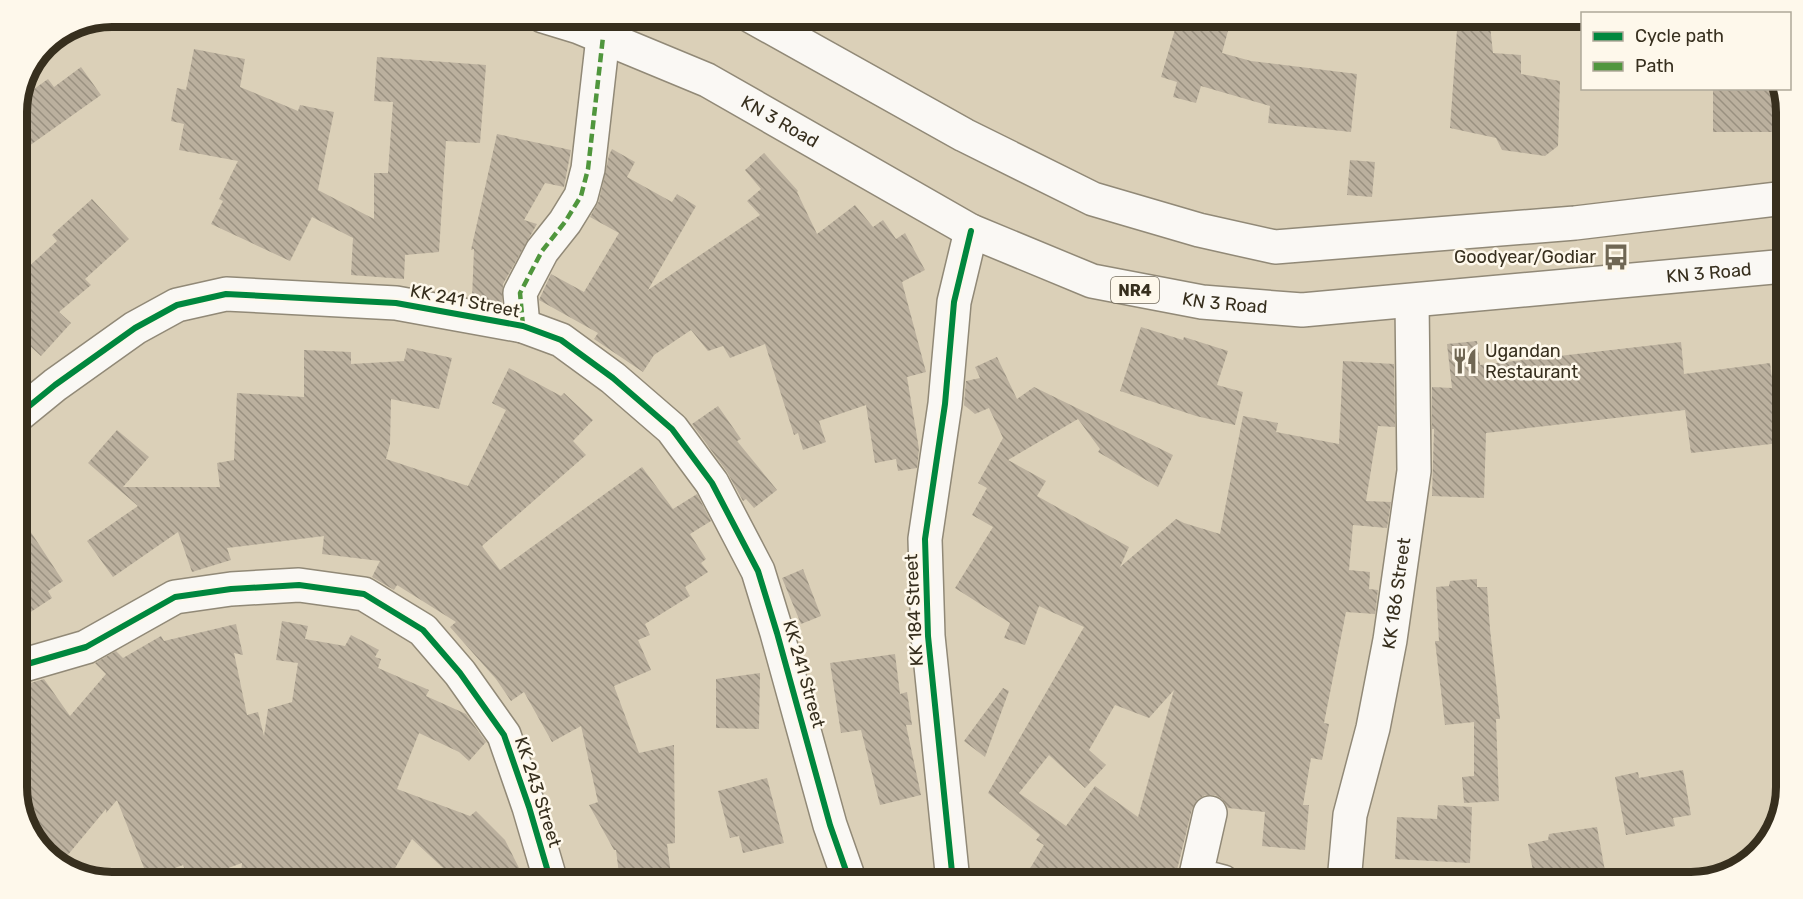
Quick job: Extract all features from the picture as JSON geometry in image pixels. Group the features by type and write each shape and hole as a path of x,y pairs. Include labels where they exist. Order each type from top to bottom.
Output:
{"main road":[{"name":"KN 3 Road","path":"579,27 707,80 971,231 1092,281 1202,302 1302,310 1776,267"},
{"path":"771,27 964,135 1093,199 1199,230 1275,247 1575,223 1776,199"},
{"path":"523,326 520,293 542,251 565,222 581,196 588,169 603,37"},
{"name":"KK 184 Street","path":"952,872 928,636 925,539 945,404 954,302 971,231"},
{"name":"KK 241 Street","path":"27,408 135,327 177,305 226,294 396,303 523,326 561,340 613,378 672,429 712,483 758,571 830,825 846,872"},
{"name":"KK 186 Street","path":"1345,872 1350,815 1373,728 1390,640 1414,471 1413,301"},
{"name":"KK 243 Street","path":"27,664 86,647 175,597 231,589 299,585 364,594 423,630 460,673 504,735 548,872"},
{"path":"1197,872 1210,813"}],"building":[{"path":"1176,27 1215,27 1228,31 1222,53 1251,61 1357,74 1351,132 1268,123 1270,106 1201,86 1196,103 1173,97 1177,82 1161,77"},
{"path":"1457,27 1490,27 1493,53 1521,55 1521,74 1560,81 1558,146 1545,156 1502,150 1496,138 1450,128"},
{"path":"194,49 245,59 240,87 298,111 300,105 334,112 318,190 374,219 374,173 388,173 393,102 374,101 377,57 486,65 480,143 446,141 439,252 405,255 404,279 351,275 353,238 312,217 290,261 211,224 223,201 219,199 238,161 179,150 184,124 171,121 177,88 186,90"},
{"path":"81,67 101,95 29,146 27,143 27,106 30,92 48,79 54,87"},
{"path":"1713,90 1773,90 1776,132 1713,132"},
{"path":"497,134 571,150 564,187 545,183 524,220 537,224 503,284 502,303 472,298 474,249 471,250"},
{"path":"612,149 635,162 627,177 672,202 677,194 696,206 648,290 760,215 747,201 761,189 745,170 764,153 798,191 817,234 855,205 873,227 883,220 896,239 905,233 925,270 902,282 926,372 907,377 919,449 917,468 898,471 896,459 875,463 866,405 819,421 826,442 803,450 798,433 794,435 765,344 730,358 723,346 708,351 691,330 654,355 643,372 594,339 598,333 539,300 551,274 584,292 619,233 590,217 599,201"},
{"path":"1350,160 1375,162 1372,197 1347,195"},
{"path":"92,199 129,239 85,279 91,285 59,312 71,323 41,356 30,346 27,351 27,268 57,241 52,235"},
{"path":"1141,327 1228,351 1217,385 1243,392 1235,425 1196,416 1120,391"},
{"path":"1477,341 1480,365 1681,342 1684,374 1770,363 1776,411 1776,443 1691,453 1685,410 1486,433 1484,498 1432,496 1434,429 1432,429 1432,387 1452,388 1447,344"},
{"path":"407,348 452,358 439,409 391,399 390,444 386,459 468,486 506,410 492,403 509,368 561,396 564,393 593,420 573,441 586,455 482,546 500,570 642,467 673,509 697,494 711,521 690,534 706,559 701,563 708,572 685,587 690,596 645,624 650,635 638,640 651,670 614,686 639,753 674,745 675,843 667,844 671,872 619,872 616,850 589,805 598,802 581,726 552,742 524,692 511,701 496,679 450,627 456,622 397,585 394,590 372,577 380,561 322,554 324,536 227,548 231,560 192,572 178,532 113,577 87,541 138,506 88,463 117,430 149,457 123,487 220,487 217,463 234,460 237,393 304,397 304,350 351,352 351,364 404,361"},
{"path":"997,357 1017,399 1034,387 1173,455 1158,487 1098,452 1100,449 1078,419 1008,460 1046,481 1037,496 1129,547 1120,567 1176,519 1220,534 1243,416 1278,423 1276,432 1339,444 1343,361 1394,364 1395,427 1378,426 1366,501 1391,502 1387,528 1353,525 1349,570 1370,572 1369,589 1378,590 1375,614 1346,612 1324,723 1329,724 1322,760 1311,758 1303,805 1309,805 1305,850 1262,846 1265,812 1228,808 1222,799 1215,795 1205,795 1197,800 1192,809 1176,872 1028,872 1044,845 1036,840 1040,835 988,793 1084,627 1039,606 1025,645 1004,638 1010,623 955,588 993,527 972,515 987,488 978,483 1003,438 989,408 975,414 964,405 966,381 980,378 975,367","holes":["1174,690 1138,817 1095,786 1066,826 1019,793 1049,755 1085,788 1106,765 1089,750 1115,705 1149,718"]},
{"path":"718,406 741,439 737,441 777,490 754,508 746,499 743,501 727,472 692,424"},
{"path":"27,526 63,581 48,591 52,598 27,614"},
{"path":"803,569 821,616 801,624 782,578"},
{"path":"1477,579 1477,587 1487,587 1500,719 1496,719 1499,801 1464,803 1462,777 1474,776 1474,722 1445,725 1435,641 1439,641 1436,587 1449,586 1450,581"},
{"path":"282,621 308,626 305,639 345,646 351,635 379,650 375,657 381,659 378,668 429,690 426,696 466,714 486,742 469,761 459,752 419,733 397,789 470,816 476,811 505,840 521,872 447,872 412,839 393,872 241,872 242,863 217,872 186,872 183,865 164,872 146,872 117,800 106,813 106,809 65,858 41,834 31,815 27,793 27,684 44,679 70,716 106,674 95,663 116,651 123,658 161,636 164,641 236,624 243,655 234,653 247,715 258,712 264,736 268,709 292,702 298,663 276,660"},
{"path":"895,654 900,694 907,692 912,725 906,725 921,795 880,805 861,730 841,733 830,663"},
{"path":"760,673 759,729 716,728 716,679"},
{"path":"1003,688 1009,691 985,757 964,741"},
{"path":"1683,770 1691,815 1673,818 1675,826 1626,835 1615,777 1638,772 1639,778"},
{"path":"767,778 784,843 743,853 739,836 730,838 718,791"},
{"path":"1438,805 1472,807 1470,863 1395,859 1397,817 1437,819"},
{"path":"1597,827 1605,872 1533,872 1528,844 1548,840 1549,834"}],"marked path":[{"path":"523,326 520,293 542,251 565,222 581,196 588,169 603,37"}],"cycle path":[{"path":"952,872 928,636 925,539 945,404 954,302 971,231"},
{"path":"27,408 135,328 177,305 226,294 396,303 523,326 561,340 613,378 672,429 712,483 758,571 830,825 846,872"},
{"path":"27,664 86,647 175,597 231,589 299,585 364,594 423,630 460,673 504,735 548,872"}],"place":[{"name":"Goodyear/Godiar","path":"1616,257"},
{"name":"Ugandan Restaurant","path":"1465,361"}]}
